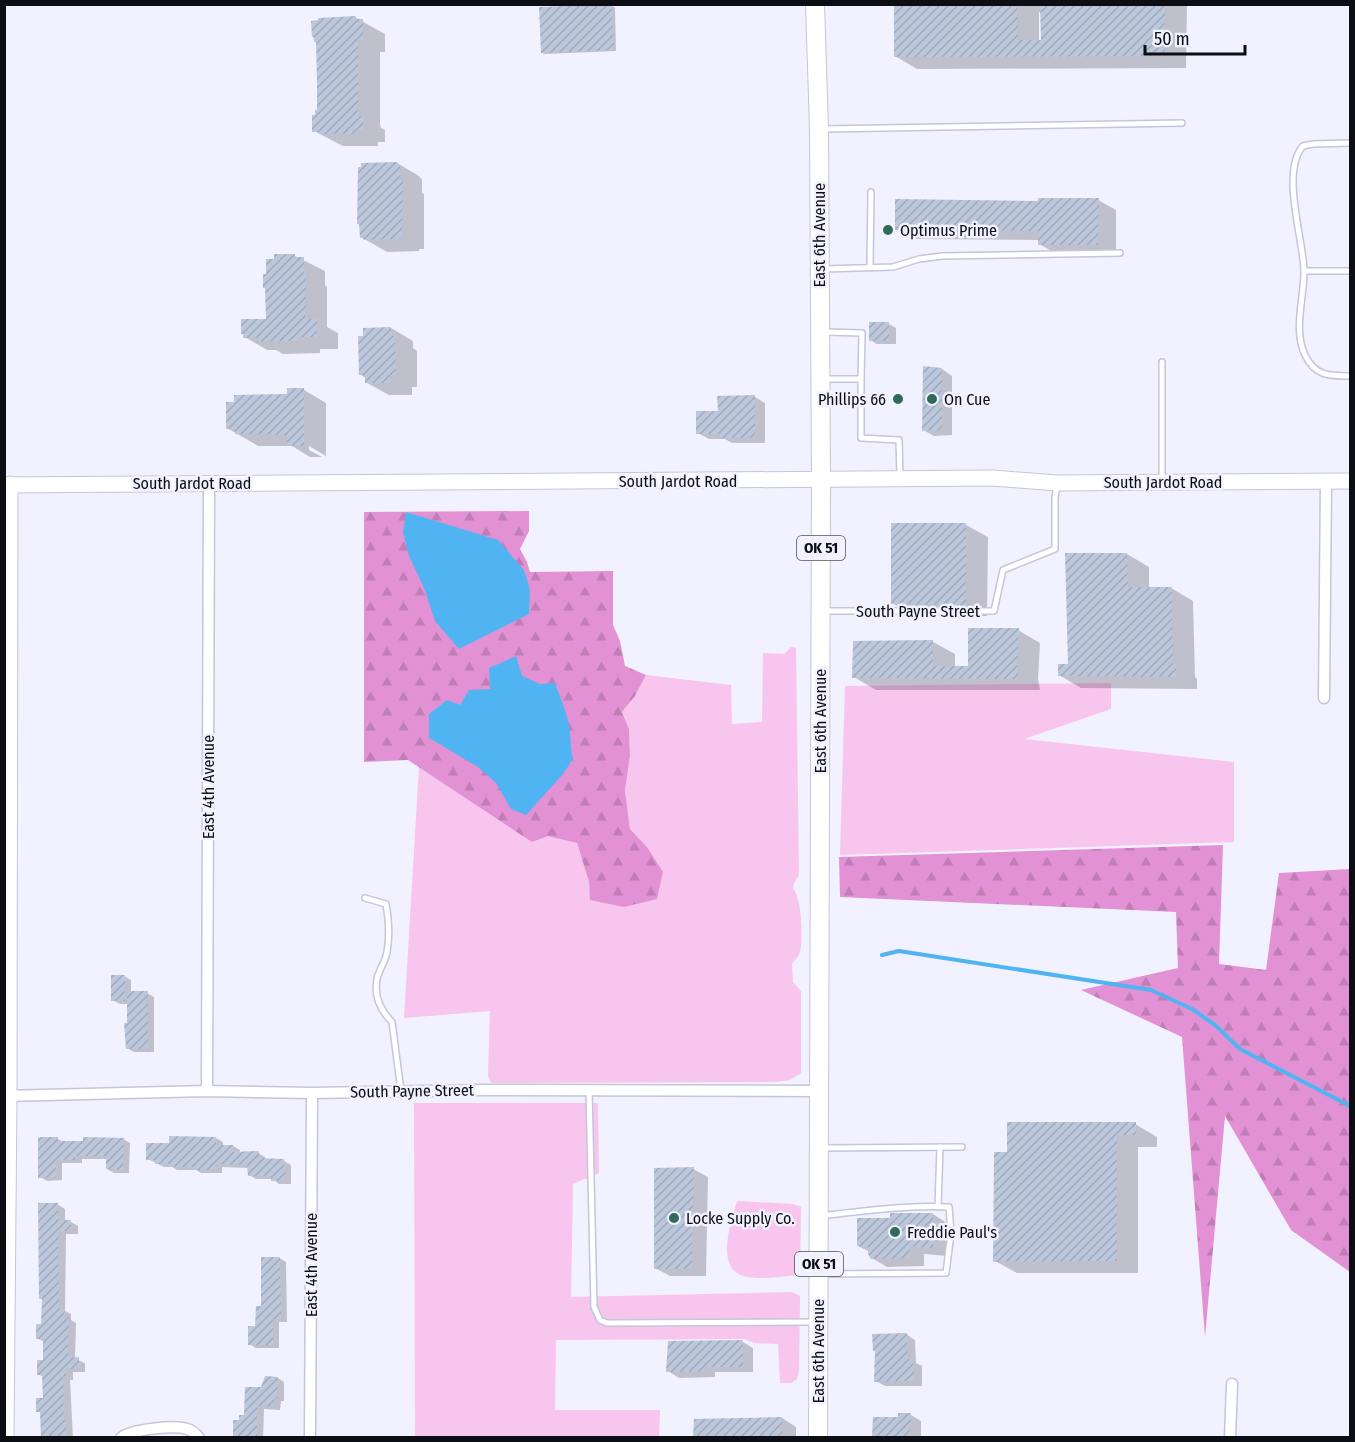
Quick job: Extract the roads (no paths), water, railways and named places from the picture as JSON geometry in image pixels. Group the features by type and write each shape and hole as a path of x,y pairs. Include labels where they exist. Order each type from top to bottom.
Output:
{"main road":[{"name":"East 6th Avenue","path":"815,4 819,129 821,479 818,1437"}],"street":[{"name":"South Jardot Road","path":"7,484 993,478 1058,483 1350,481"},
{"path":"1324,698 1326,481"},
{"name":"East 4th Avenue","path":"207,1091 209,483"},
{"path":"6,1437 7,484"},
{"name":"South Payne Street","path":"7,1096 207,1091 312,1093 589,1090 820,1091"},
{"name":"East 4th Avenue","path":"310,1437 312,1093"},
{"path":"1230,1437 1232,1384"},
{"path":"121,1437 125,1433 136,1430 178,1428 187,1428 199,1437"}],"lane":[{"path":"819,129 1182,123"},
{"path":"1350,143 1303,146 1297,156 1293,182 1304,271 1300,334 1304,353 1313,368 1326,376 1350,376"},
{"path":"870,266 872,192"},
{"path":"819,268 892,267 919,259 942,256 1120,253"},
{"path":"1304,271 1350,271"},
{"path":"820,332 862,333 861,438 899,440 900,479"},
{"path":"1162,362 1162,483"},
{"path":"820,378 861,379"},
{"name":"South Payne Street","path":"820,611 994,611 1003,570 1055,549 1055,498 1058,483"},
{"path":"365,898 386,904 389,920 387,954 377,978 377,998 384,1014 392,1022 401,1091"},
{"path":"589,1090 594,1307 600,1320 607,1323 819,1322"},
{"path":"819,1148 962,1147"},
{"path":"938,1206 940,1148"},
{"path":"819,1216 871,1209 949,1207 951,1233 946,1273 819,1274"}],"water":[{"path":"406,512 498,540 524,570 530,590 529,614 459,649 435,621 424,588 409,556 403,532"},
{"path":"516,656 522,676 540,684 555,683 568,719 573,759 563,774 526,815 511,809 496,783 478,767 429,738 429,714 447,700 460,705 469,690 490,689 489,668"}],"waterway":[{"path":"882,955 899,951 1151,990 1192,1009 1215,1025 1240,1049 1350,1106"}],"place":[{"name":"Optimus Prime","path":"888,230"},
{"name":"Phillips 66","path":"898,399"},
{"name":"On Cue","path":"932,399"},
{"name":"Locke Supply Co.","path":"674,1218"},
{"name":"Freddie Paul's","path":"895,1232"}]}
